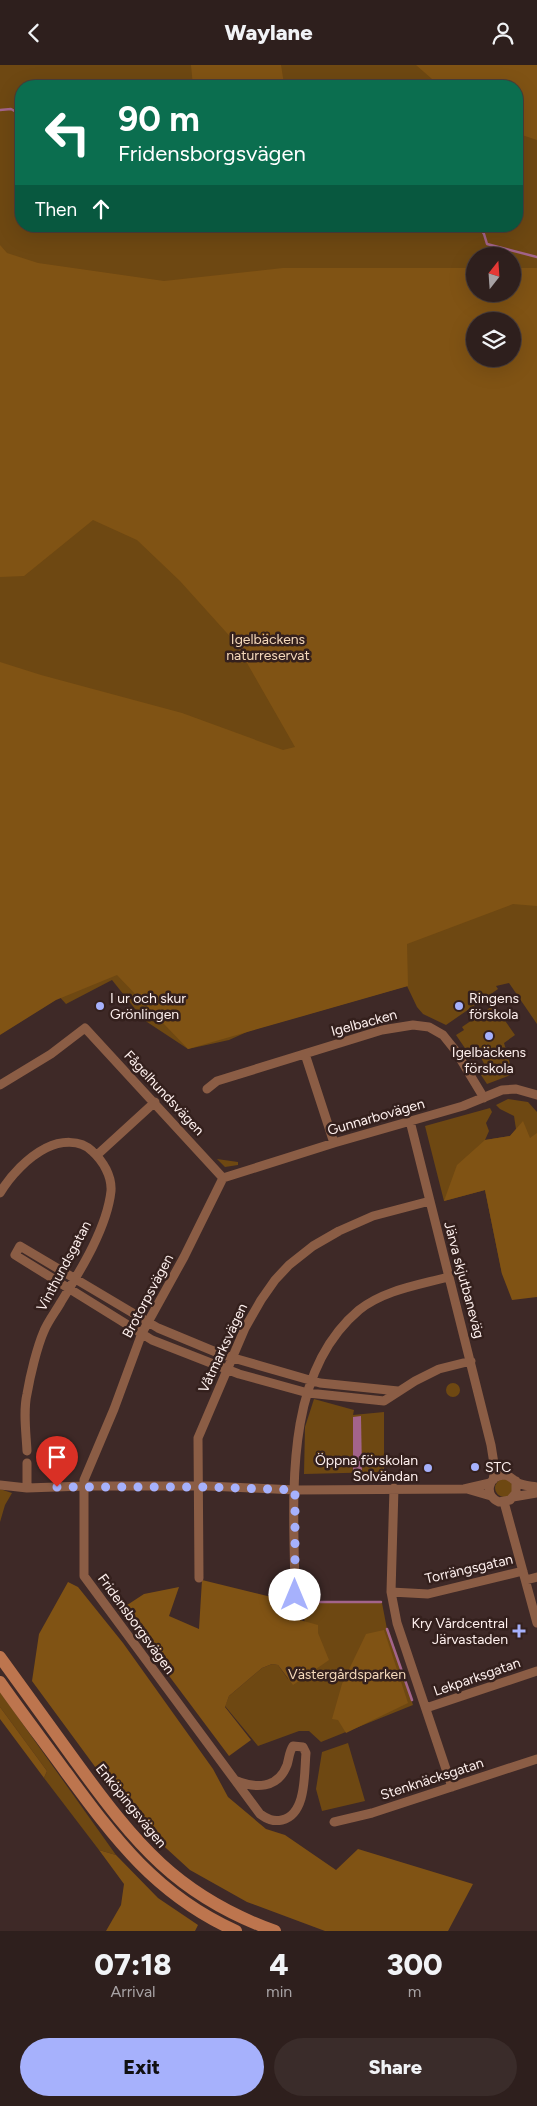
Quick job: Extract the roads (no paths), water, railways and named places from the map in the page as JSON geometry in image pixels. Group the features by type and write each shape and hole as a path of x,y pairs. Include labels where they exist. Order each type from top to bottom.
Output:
{"main road":[{"name":"Enköpingsvägen","path":"0,1657 111,1810 141,1845 176,1878 214,1904 235,1915 275,1931"},
{"path":"0,1682 96,1813 131,1857 187,1904 236,1931"}],"street":[{"name":"Igelbacken","path":"207,1089 217,1081 398,1027 413,1025 429,1027 443,1035 455,1050 484,1098"},
{"name":"Fågelhundsvägen","path":"0,1085 51,1054 85,1028 223,1178"},
{"path":"305,1054 334,1143"},
{"name":"Gunnarbovägen","path":"223,1178 334,1143 464,1106 502,1090 516,1089 537,1095"},
{"path":"0,1193 30,1159 46,1148 65,1142 76,1143 89,1148 97,1155 155,1102"},
{"name":"Järva skjutbaneväg","path":"410,1121 448,1277 471,1361 475,1387 491,1445 501,1471"},
{"name":"Vinthundsgatan","path":"27,1451 26,1395 44,1331 75,1278 103,1221 111,1191 107,1169 97,1155"},
{"name":"Brotorpsvägen","path":"84,1486 84,1479 114,1409 142,1333 184,1257 223,1178"},
{"name":"Våtmarksvägen","path":"198,1487 198,1439 245,1327 275,1280 304,1252 339,1231 373,1216 430,1201"},
{"path":"398,1391 312,1381 232,1358 164,1331 20,1246 15,1255 159,1343 227,1369 308,1393 384,1401 398,1391 439,1369 471,1361"},
{"path":"295,1600 296,1441 308,1393 322,1354 360,1309 394,1292 448,1277"},
{"path":"26,1488 27,1463"},
{"path":"464,1489 492,1481 499,1476 501,1471 516,1481 537,1487"},
{"path":"492,1481 489,1489 491,1496 496,1501 504,1502 514,1497 537,1493"},
{"path":"514,1497 517,1489 516,1481"},
{"path":"0,1485 26,1488 84,1486 295,1490 464,1489 491,1496"},
{"name":"Fridensborgsvägen","path":"84,1486 84,1576 260,1814 267,1819 276,1821 285,1819 297,1810 300,1802 306,1753 303,1747 293,1746 282,1775 271,1783 258,1787 246,1785 235,1780"},
{"path":"198,1487 198,1578"},
{"path":"394,1488 391,1593 397,1623 452,1787"},
{"path":"504,1502 537,1623"},
{"name":"Torrängsgatan","path":"391,1593 428,1594 524,1575 537,1577"},
{"name":"Lekparksgatan","path":"426,1709 537,1671"},
{"name":"Stenknäcksgatan","path":"334,1822 372,1813 537,1759"}],"waterway":[{"path":"0,110 11,109 15,111"},
{"path":"483,232 487,244 537,257"},
{"path":"302,1602 381,1602"},
{"path":"387,1629 412,1700"}],"place":[{"name":"I ur och skur Grönlingen","path":"100,1006"},
{"name":"Ringens förskola","path":"459,1006"},
{"name":"Igelbäckens förskola","path":"489,1036"},
{"name":"STC","path":"475,1467"},
{"name":"Öppna förskolan Solvändan","path":"428,1468"},
{"name":"Kry Vårdcentral Järvastaden","path":"519,1631"}],"park label":[{"name":"Igelbäckens naturreservat","path":"268,647"},
{"name":"Västergårdsparken","path":"347,1674"}]}
